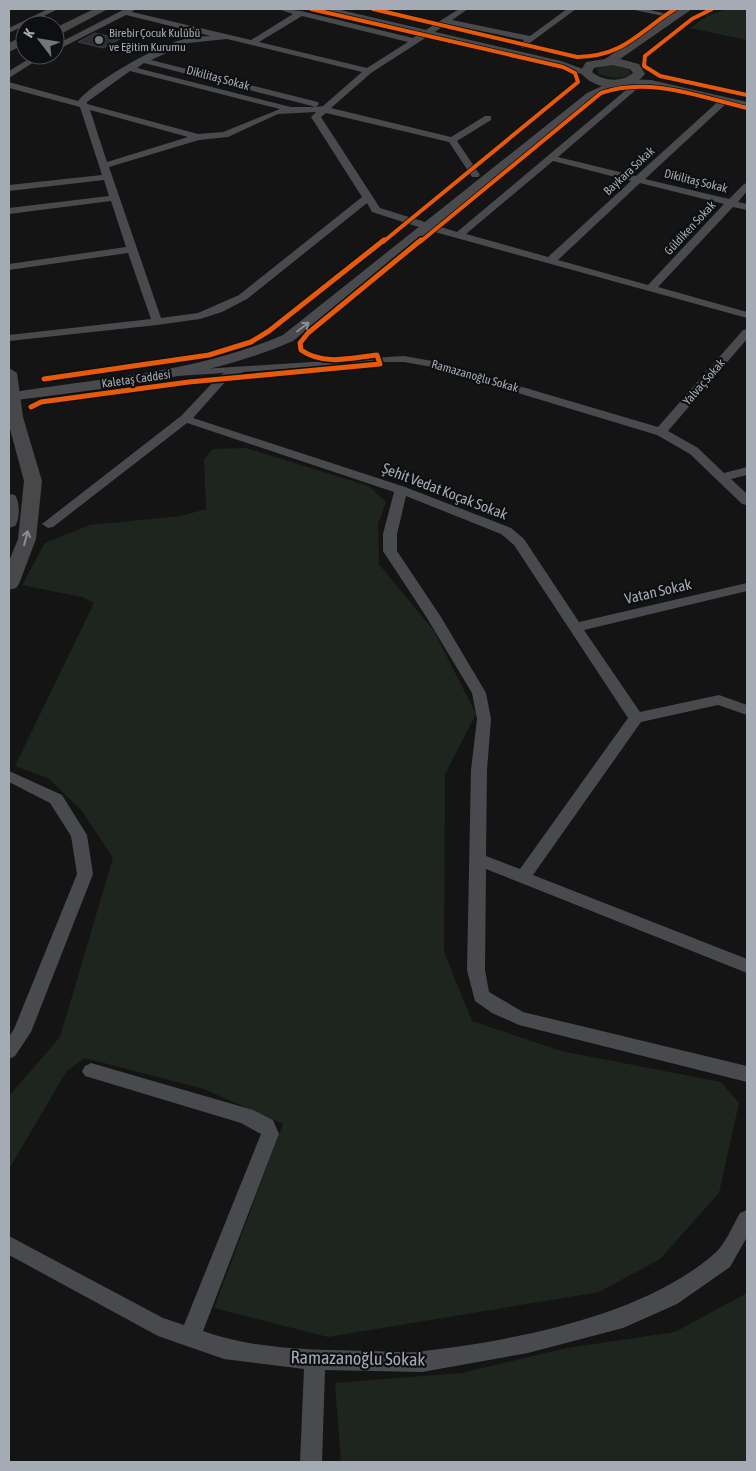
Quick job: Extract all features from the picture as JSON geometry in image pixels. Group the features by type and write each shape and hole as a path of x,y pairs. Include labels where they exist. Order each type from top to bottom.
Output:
{"main road":[{"path":"65,18 84,9"},
{"path":"65,28 102,9"},
{"path":"686,9 672,16 632,48 606,62 590,65 587,74 600,81 622,82 637,77 637,58 684,18 703,9"},
{"path":"606,62 638,73"},
{"path":"9,373 15,417 33,481 27,540 9,584"},
{"path":"9,499 9,522"}],"street":[{"path":"9,31 54,9"},
{"path":"282,9 415,41"},
{"path":"324,9 568,58 606,62"},
{"path":"349,9 561,64 587,74"},
{"path":"464,9 368,71 316,117 376,210 421,225 747,314"},
{"path":"520,48 572,9"},
{"path":"634,9 651,10 672,16"},
{"path":"65,43 128,10 224,38 368,71"},
{"path":"250,44 301,13"},
{"path":"445,21 531,39"},
{"path":"157,322 106,177 82,101 88,95 131,69 181,42 224,38"},
{"path":"145,61 452,140 475,175"},
{"path":"9,75 25,65"},
{"name":"Dikilitaş Sokak","path":"131,69 299,110"},
{"path":"638,73 747,98"},
{"path":"638,73 747,105"},
{"path":"459,235 550,158 638,73"},
{"name":"Kaletaş Caddesi","path":"11,397 171,374 229,362 260,350 297,332 421,225 475,175 578,91 587,74"},
{"name":"Kaletaş Caddesi","path":"421,225 591,95 622,82"},
{"path":"9,85 198,136 225,136 276,112 324,108"},
{"name":"Baykara Sokak","path":"550,260 725,100"},
{"path":"452,140 488,118"},
{"path":"103,166 198,136"},
{"name":"Dikilitaş Sokak","path":"550,158 747,206"},
{"path":"9,188 106,177"},
{"name":"Güldiken Sokak","path":"651,288 747,186"},
{"path":"9,338 157,322 200,316 218,310 243,297 368,197"},
{"path":"9,211 114,198"},
{"path":"9,267 132,249"},
{"name":"Yalvaç Sokak","path":"661,432 747,332"},
{"name":"Ramazanoğlu Sokak","path":"171,374 379,359 420,361 460,370 661,432 694,451 723,476 747,501"},
{"path":"48,524 185,419 222,379 241,369"},
{"name":"Şehit Vedat Koçak Sokak","path":"185,419 401,490 506,531 519,542 636,718"},
{"path":"723,476 747,471"},
{"path":"401,490 390,534 390,551 434,617 479,693 484,719 478,770 477,859 476,970 481,996 519,1018 747,1074"},
{"name":"Vatan Sokak","path":"576,627 747,587"},
{"path":"523,877 636,718 719,700 747,710"},
{"path":"9,776 56,799 79,835 85,874 22,1032 9,1050"},
{"path":"477,859 747,966"},
{"path":"91,1071 246,1116 266,1126 270,1134 190,1337"},
{"name":"Ramazanoğlu Sokak","path":"11,1249 158,1326 224,1349 315,1360 422,1362 528,1343 623,1318 670,1297 723,1260 747,1219"},
{"path":"311,1462 315,1360"}],"shaded area":[{"path":"726,9 747,9 747,40 690,28 708,16"},
{"path":"606,65 618,65 629,68 631,74 616,78 599,74 597,69"},
{"path":"246,448 369,486 386,502 378,524 379,564 434,631 476,714 445,774 444,952 472,1021 561,1051 721,1082 739,1103 719,1193 660,1259 599,1292 328,1337 214,1308 283,1124 204,1089 84,1058 66,1072 9,1169 9,1096 60,1037 113,858 82,811 48,778 15,766 94,603 82,597 22,585 45,543 90,525 181,516 206,509 204,459 213,449"},
{"path":"747,1293 747,1462 341,1462 335,1383 461,1373 567,1348 675,1332"}],"building":[{"name":"Birebir Çocuk Kulübü ve Eğitim Kurumu","path":"95,33 120,39 103,48 78,42"}],"cycle path":[{"path":"44,379 209,355 251,342 269,331 348,270 578,82 575,73 563,67 311,9"},
{"path":"373,9 577,57 594,57 620,49 675,9"},
{"path":"712,9 692,19 645,56 644,66 660,76 747,95"},
{"path":"31,407 41,402 189,382 380,364 377,355 338,360 317,358 301,350 300,343 308,333 601,93 615,88 632,86 652,87 747,108"}],"place":[{"name":"Birebir Çocuk Kulübü ve Eğitim Kurumu","path":"99,40"}]}
